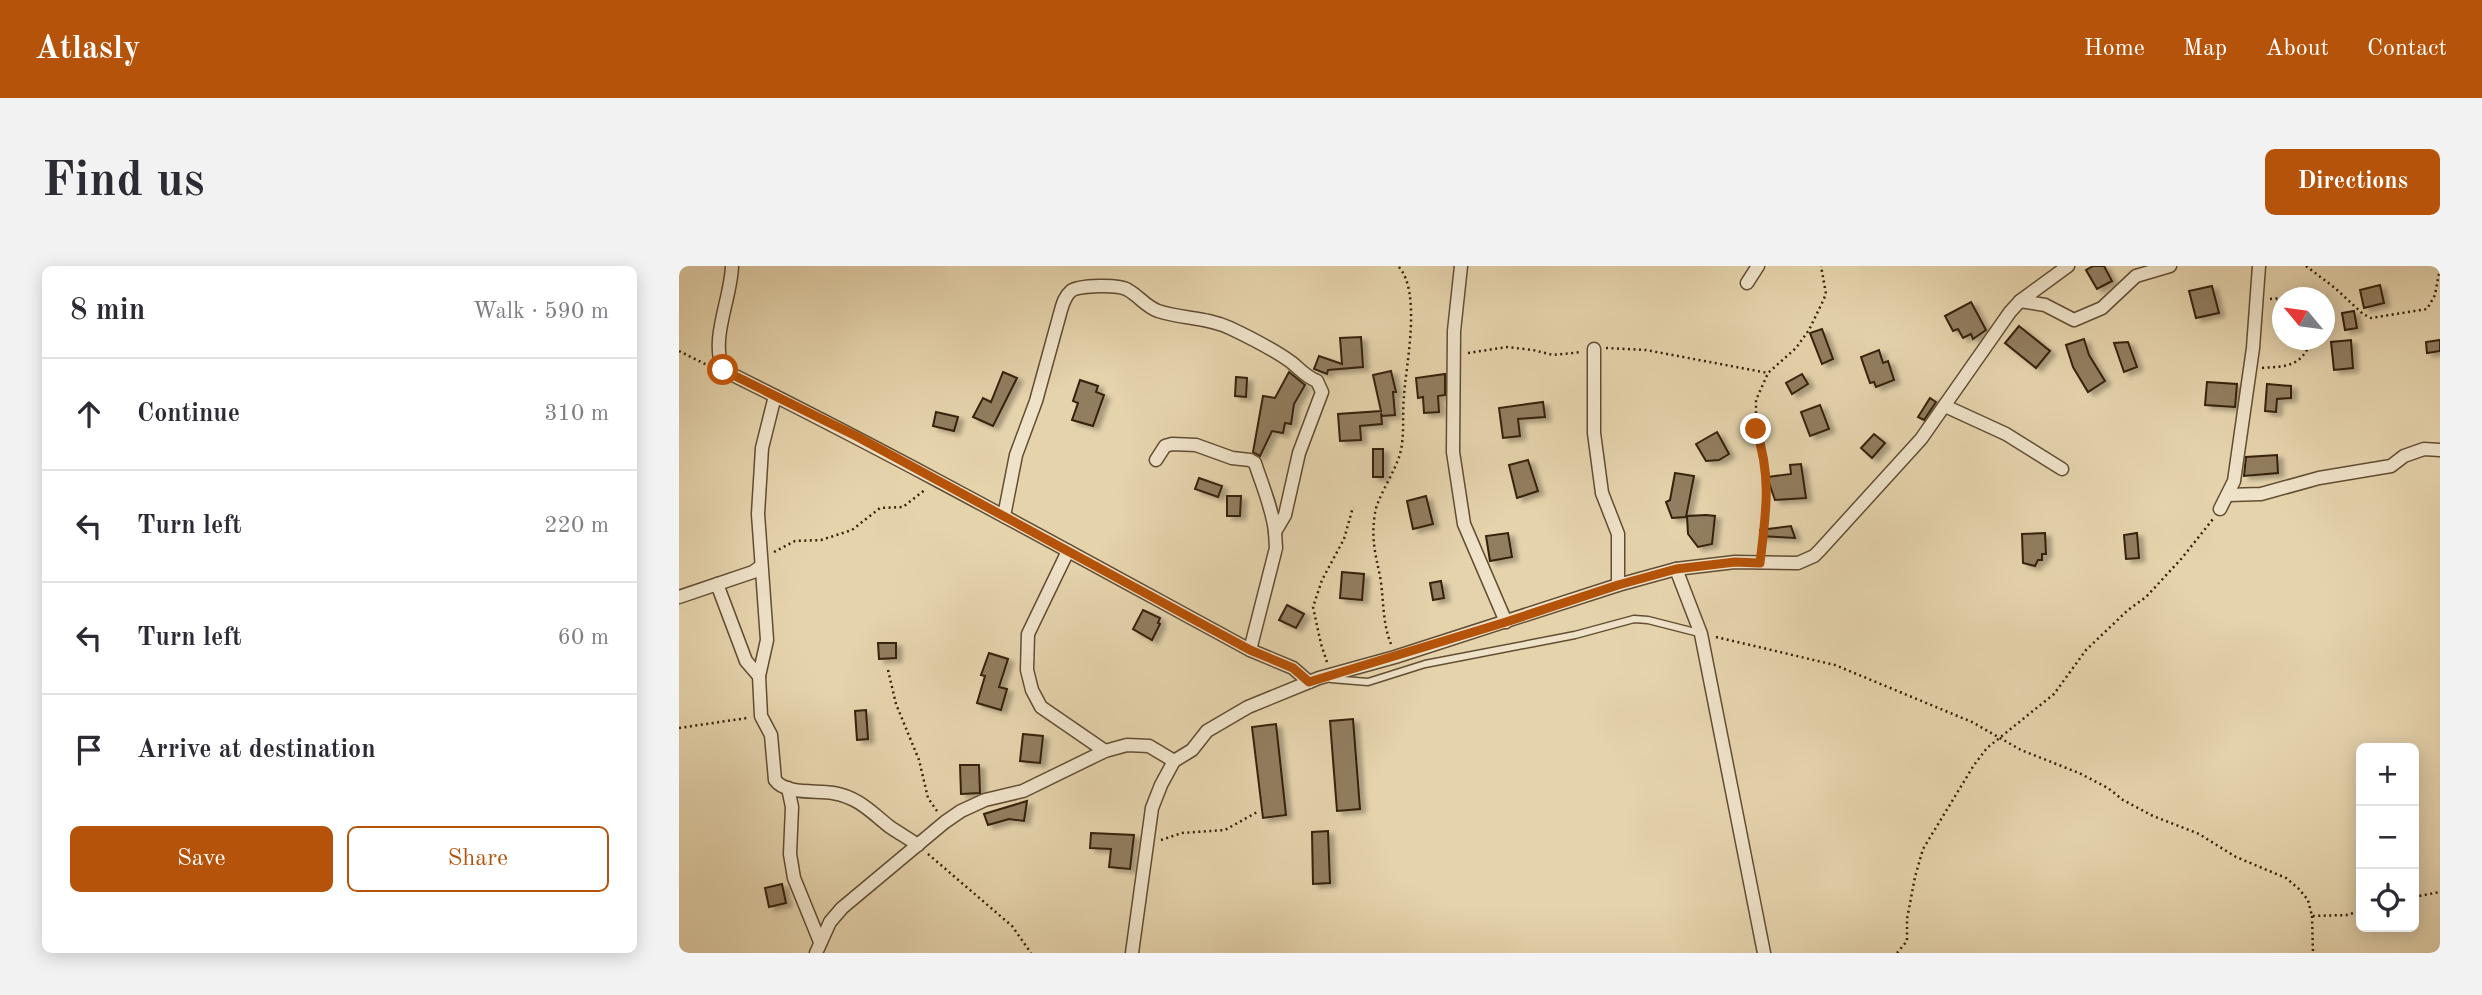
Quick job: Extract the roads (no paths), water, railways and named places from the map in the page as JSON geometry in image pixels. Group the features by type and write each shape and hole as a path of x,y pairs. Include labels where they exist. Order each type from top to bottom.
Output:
{"street":[{"path":"733,266 722,320 720,362 723,370 940,480 1250,650 1320,678"},
{"path":"1461,266 1454,355 1453,452 1464,524 1506,622"},
{"path":"1747,283 1758,266"},
{"path":"1132,953 1152,808 1174,761 1192,750 1207,731 1248,707 1320,678 1395,657 1618,585 1676,569 1735,562 1798,563 1814,556 1921,439 2010,312 2020,301 2068,266"},
{"path":"2020,301 2045,305 2068,319 2078,319 2102,308 2136,276 2169,266"},
{"path":"2220,509 2234,481 2250,369 2259,266"},
{"path":"1004,516 1016,455 1036,401 1065,299 1072,290 1114,286 1129,290 1146,306 1156,310 1209,320 1228,327 1290,362 1317,381 1322,392 1299,453 1285,514 1275,532"},
{"path":"1594,349 1594,433 1602,494 1618,534 1618,585"},
{"path":"775,396 762,448 758,514 767,640 759,676 761,716 771,735 775,780 788,788 847,796 868,807 918,845"},
{"path":"1944,406 2006,434 2062,469"},
{"path":"1156,460 1165,446 1172,444 1196,445 1255,463 1273,515 1276,548 1250,650"},
{"path":"2228,495 2261,494 2319,478 2391,466 2404,456 2424,449 2440,450"},
{"path":"1068,551 1028,634 1027,670 1032,690 1041,707 1105,751"},
{"path":"679,597 753,572 760,565"},
{"path":"1676,569 1701,634 1764,953"},
{"path":"717,584 746,661 759,676"},
{"path":"818,947 830,922 842,908 944,822 961,811 985,800 1023,791 1105,751 1127,745 1149,746 1174,761"},
{"path":"788,788 792,807 790,854 794,878 818,947"}],"lane":[{"path":"1320,678 1368,681 1425,664 1574,635 1634,619 1701,634"}]}
